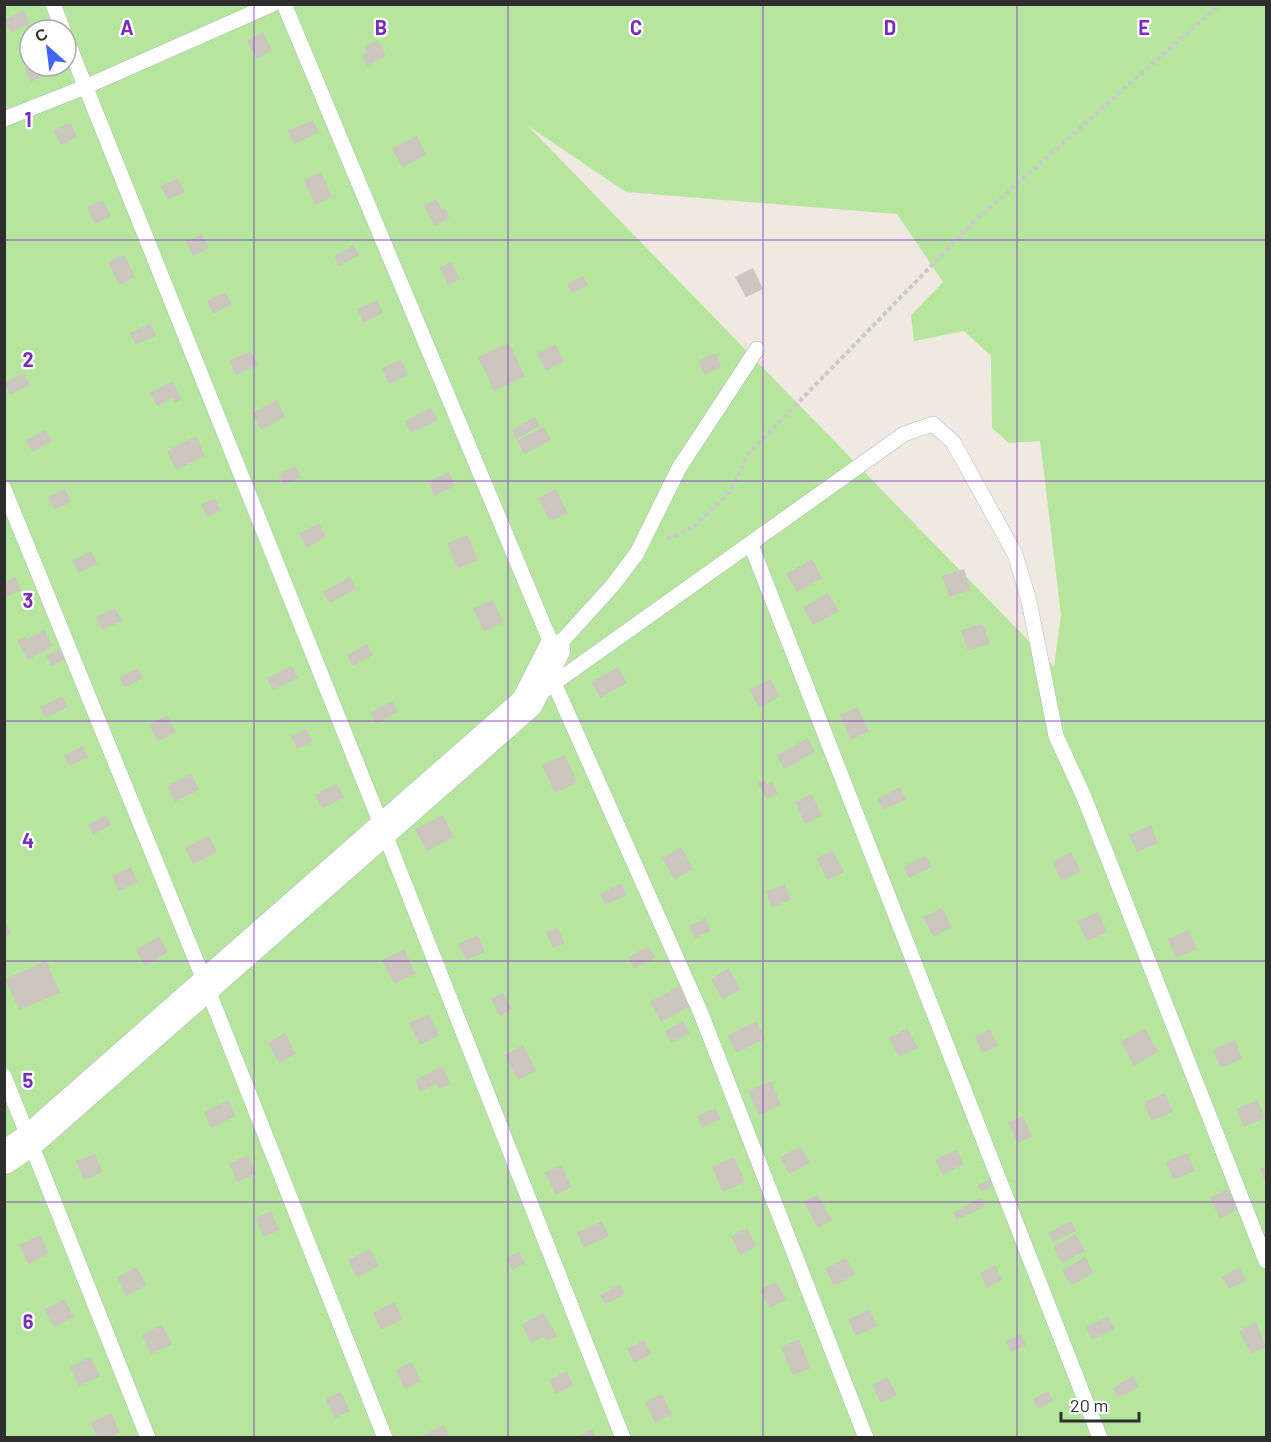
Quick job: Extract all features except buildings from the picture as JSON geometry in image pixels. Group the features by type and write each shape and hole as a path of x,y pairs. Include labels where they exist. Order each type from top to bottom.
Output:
{"street":[{"path":"4,1158 30,1140 526,703 554,650"}],"lane":[{"path":"4,119 85,87 273,4"},
{"path":"284,4 554,650 613,585 637,554 679,468 757,349"},
{"path":"78,69 383,829 623,1437"},
{"path":"526,703 904,434 933,424 953,442 1015,554 1029,601 1056,736 1084,797 1266,1261"},
{"path":"4,489 206,985 385,1437"},
{"path":"751,545 1100,1437"},
{"path":"554,683 700,1011 866,1437"},
{"path":"4,1076 148,1437"}],"path":[{"path":"637,554 694,527 730,491 749,453 977,219 1220,4"}],"green space":[{"path":"5,5 1266,5 1266,1437 5,1438","holes":["528,126 626,192 897,214 943,282 911,315 914,341 964,331 991,356 992,428 1009,443 1040,441 1061,614 1054,667"]}]}
